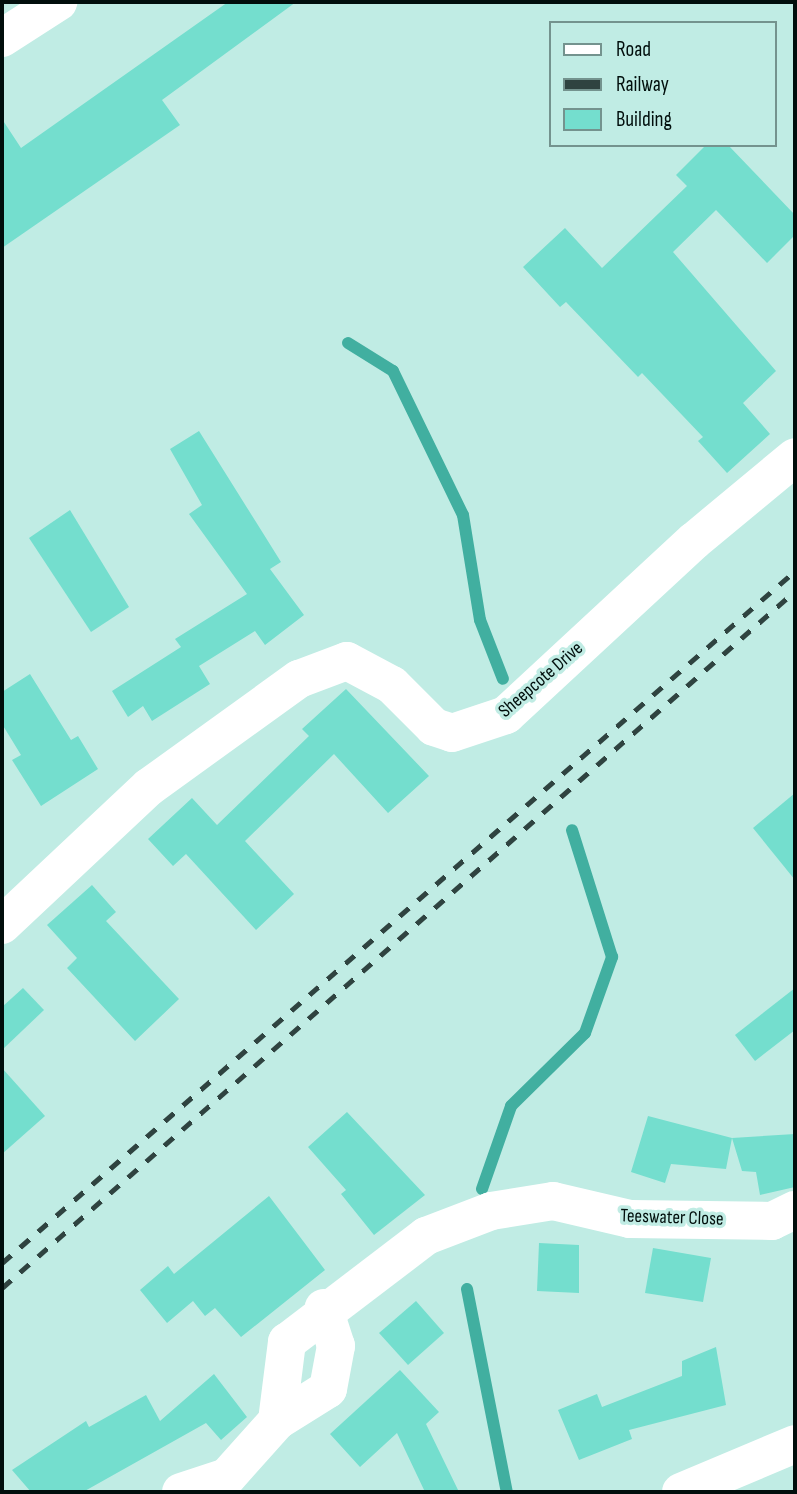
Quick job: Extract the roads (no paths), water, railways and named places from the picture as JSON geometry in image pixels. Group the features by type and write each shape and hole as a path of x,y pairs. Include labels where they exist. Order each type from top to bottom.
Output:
{"street":[{"path":"2,38 58,2"},
{"name":"Sheepcote Drive","path":"2,925 149,787 311,674 347,661 358,665 392,685 433,727 452,733 506,715 694,541 795,457"},
{"name":"Teeswater Close","path":"181,1492 227,1477 277,1421 287,1342 324,1308 426,1236 525,1203 553,1201 630,1219 772,1221 795,1210"},
{"path":"681,1492 795,1444"}],"waterway":[{"path":"348,343 393,371 463,515 480,620 503,679"},
{"path":"482,1189 511,1106 585,1033 612,957 572,830"},
{"path":"467,1289 507,1492"}],"railway":[{"path":"2,1263 795,571"},
{"path":"2,1288 795,591"}]}
